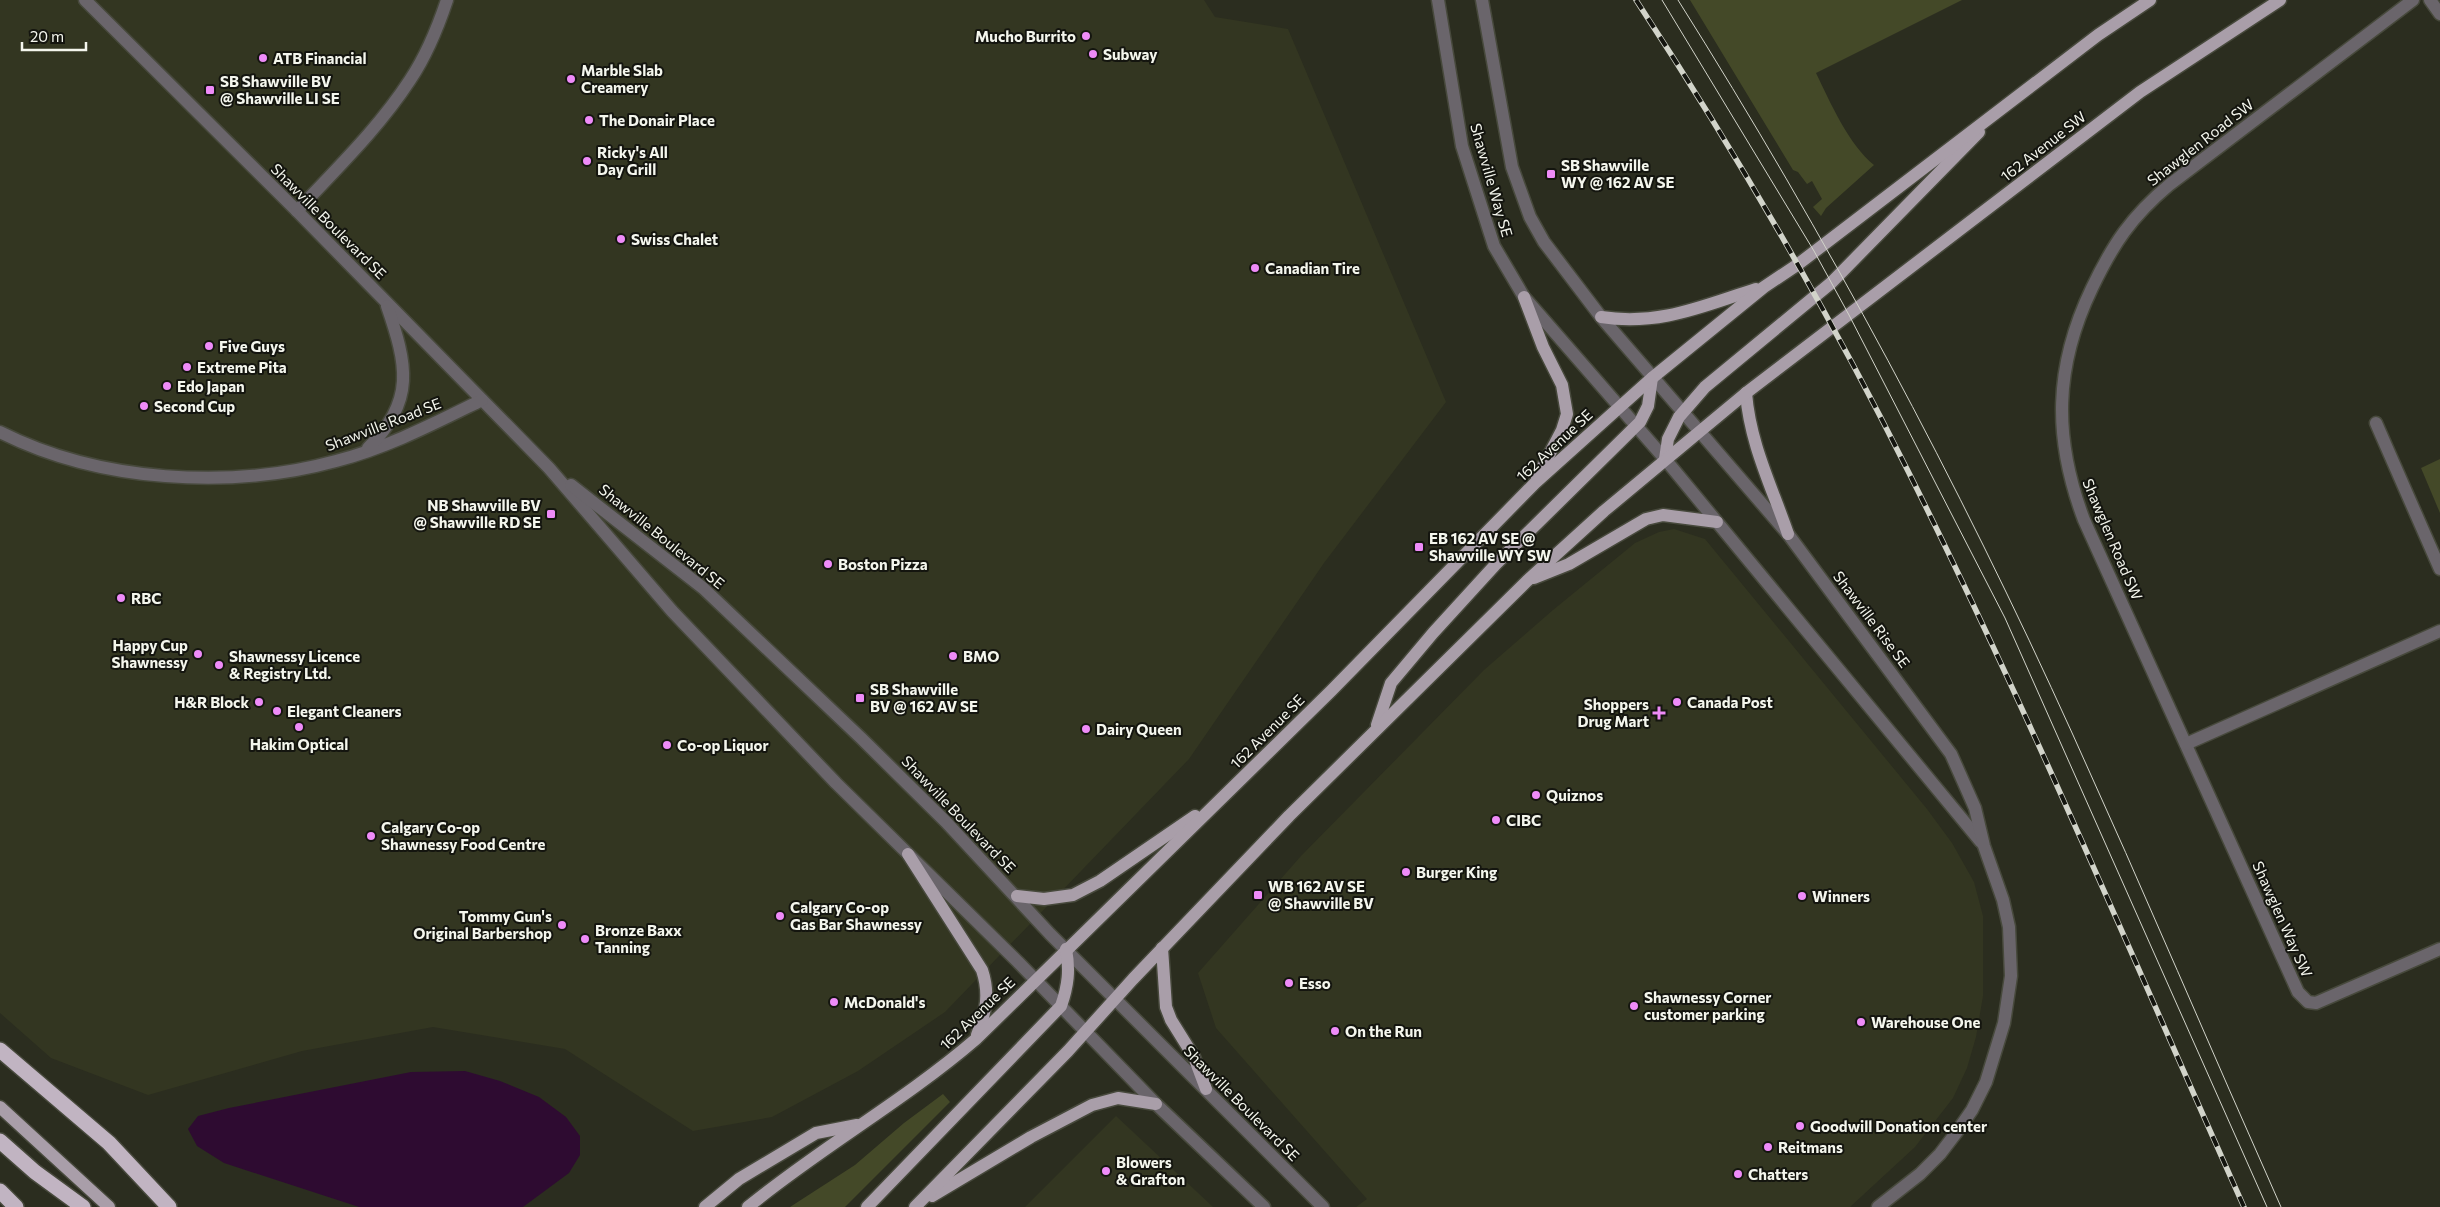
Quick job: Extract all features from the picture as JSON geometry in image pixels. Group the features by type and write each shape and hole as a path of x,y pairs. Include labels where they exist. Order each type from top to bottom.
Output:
{"highway":[{"path":"0,1050 109,1143 169,1207"},
{"path":"0,1141 35,1172 83,1207"},
{"path":"0,1191 16,1207"}],"main road":[{"path":"1665,459 1668,439 1682,413 1705,388 1831,284 2009,102 2098,35 2150,0"},
{"name":"162 Avenue SW","path":"1746,394 2140,92 2280,0"},
{"name":"162 Avenue SE","path":"748,1207 862,1124 919,1086 976,1039 1066,949 1230,791 1535,483 1652,378 1764,287 1797,265 2009,102"},
{"path":"1601,317 1616,319 1664,318 1764,287"},
{"path":"1524,297 1543,347 1562,385 1567,414 1562,430 1551,448 1535,483"},
{"path":"1376,728 1391,683 1433,633 1496,564 1637,425 1648,406 1652,378"},
{"path":"916,1206 1068,1051 1162,948 1376,728 1527,581 1665,459 1746,394"},
{"path":"1746,394 1747,413 1758,456 1788,534"},
{"path":"1527,581 1569,564 1646,519 1663,515 1717,522"},
{"path":"1017,896 1044,899 1073,896 1127,863 1230,791"},
{"path":"908,854 982,970 987,985 986,1011 976,1039"},
{"path":"1162,948 1166,1006 1171,1020 1194,1057 1206,1089"},
{"path":"867,1207 1061,1006 1068,987 1069,967 1066,949"},
{"path":"916,1206 1031,1137 1092,1105 1118,1098 1156,1104"},
{"path":"0,1107 109,1207"},
{"path":"705,1207 747,1174 816,1133 862,1124"}],"street":[{"name":"Shawville Boulevard SE","path":"85,0 297,211 549,468 672,611 836,783 1061,1006 1156,1104 1264,1207"},
{"path":"297,211 362,142 411,80 427,50 448,0"},
{"name":"Shawville Way SE","path":"1438,0 1462,146 1494,246 1524,297 1621,406 1665,459"},
{"name":"Shawville Way SE","path":"1482,0 1504,130 1520,193 1544,242 1601,317 1698,432"},
{"name":"Shawglen Road SW","path":"2186,744 2084,520 2072,489 2061,422 2064,375 2073,332 2106,259 2143,207 2413,0"},
{"path":"2430,0 2440,14"},
{"path":"363,452 382,434 395,414 401,397 403,363 386,301"},
{"name":"Shawville Road SE","path":"0,432 46,451 77,460 166,478 267,474 299,470 363,452 438,422 482,400"},
{"path":"2376,423 2440,569"},
{"name":"Shawville Rise SE","path":"1698,432 1788,534 1951,754 1975,808 1984,846 2003,900 2011,952 2008,997 1996,1054 1986,1082 1972,1110 1940,1154 1920,1174 1878,1207"},
{"name":"Shawville Rise SE","path":"1665,459 1984,846"},
{"name":"Shawville Boulevard SE","path":"549,468 702,588 861,738 1017,896 1066,949 1323,1207"},
{"path":"2186,744 2440,631"},
{"name":"Shawglen Way SW","path":"2186,744 2298,992 2303,998 2316,1003 2323,1001 2440,949"}],"shaded area":[{"path":"0,0 1204,0 1215,17 1288,29 1446,402 1324,563 1189,759 945,1012 858,1071 772,1117 693,1131 565,1049 433,1027 302,1051 148,1095 51,1058 0,1013"},
{"path":"1690,0 1962,0 1816,73 1848,135 1874,165 1826,208 1821,216 1813,207 1822,199 1812,181 1807,184 1798,172 1793,170"},
{"path":"2440,459 2440,513 2421,468"},
{"path":"1674,529 1705,539 1927,809 1952,843 1974,882 1983,916 1983,996 1976,1037 1967,1068 1953,1098 1915,1147 1850,1207 1356,1207 1367,1199 1216,1028 1198,973 1301,856 1484,670 1553,610 1635,543 1659,532"},
{"path":"465,1071 500,1081 539,1097 566,1117 580,1136 580,1155 569,1173 523,1207 359,1207 224,1163 197,1146 188,1129 198,1116 229,1108 411,1072"},
{"path":"943,1094 950,1102 845,1207 790,1207 855,1165 904,1123"},
{"path":"1116,1116 1213,1207 1025,1207"}],"tram line":[{"path":"1662,0 1814,251 1849,315 2005,618 2267,1207"},
{"path":"1678,0 1786,178 1838,269 1888,360 1984,546 2073,735 2281,1207"}],"railway":[{"path":"1636,0 1709,115 1779,231 1845,350 1908,471 1996,653 2244,1207"}],"place":[{"name":"Mucho Burrito","path":"1086,36"},
{"name":"Subway","path":"1093,54"},
{"name":"ATB Financial","path":"263,58"},
{"name":"Marble Slab Creamery","path":"571,79"},
{"name":"SB Shawville BV @ Shawville LI SE","path":"210,90"},
{"name":"The Donair Place","path":"589,120"},
{"name":"Ricky's All Day Grill","path":"587,161"},
{"name":"SB Shawville WY @ 162 AV SE","path":"1551,174"},
{"name":"Swiss Chalet","path":"621,239"},
{"name":"Canadian Tire","path":"1255,268"},
{"name":"Five Guys","path":"209,346"},
{"name":"Extreme Pita","path":"187,367"},
{"name":"Edo Japan","path":"167,386"},
{"name":"Second Cup","path":"144,406"},
{"name":"NB Shawville BV @ Shawville RD SE","path":"551,514"},
{"name":"EB 162 AV SE @ Shawville WY SW","path":"1419,547"},
{"name":"Boston Pizza","path":"828,564"},
{"name":"RBC","path":"121,598"},
{"name":"Happy Cup Shawnessy","path":"198,654"},
{"name":"BMO","path":"953,656"},
{"name":"Shawnessy Licence & Registry Ltd.","path":"219,665"},
{"name":"SB Shawville BV @ 162 AV SE","path":"860,698"},
{"name":"H&R Block","path":"259,702"},
{"name":"Canada Post","path":"1677,702"},
{"name":"Elegant Cleaners","path":"277,711"},
{"name":"Shoppers Drug Mart","path":"1659,713"},
{"name":"Hakim Optical","path":"299,727"},
{"name":"Dairy Queen","path":"1086,729"},
{"name":"Co-op Liquor","path":"667,745"},
{"name":"Quiznos","path":"1536,795"},
{"name":"CIBC","path":"1496,820"},
{"name":"Calgary Co-op Shawnessy Food Centre","path":"371,836"},
{"name":"Burger King","path":"1406,872"},
{"name":"WB 162 AV SE @ Shawville BV","path":"1258,895"},
{"name":"Winners","path":"1802,896"},
{"name":"Calgary Co-op Gas Bar Shawnessy","path":"780,916"},
{"name":"Tommy Gun's Original Barbershop","path":"562,925"},
{"name":"Bronze Baxx Tanning","path":"585,939"},
{"name":"Esso","path":"1289,983"},
{"name":"McDonald's","path":"834,1002"},
{"name":"Shawnessy Corner customer parking","path":"1634,1006"},
{"name":"Warehouse One","path":"1861,1022"},
{"name":"On the Run","path":"1335,1031"},
{"name":"Goodwill Donation center","path":"1800,1126"},
{"name":"Reitmans","path":"1768,1147"},
{"name":"Blowers & Grafton","path":"1106,1171"},
{"name":"Chatters","path":"1738,1174"}]}
